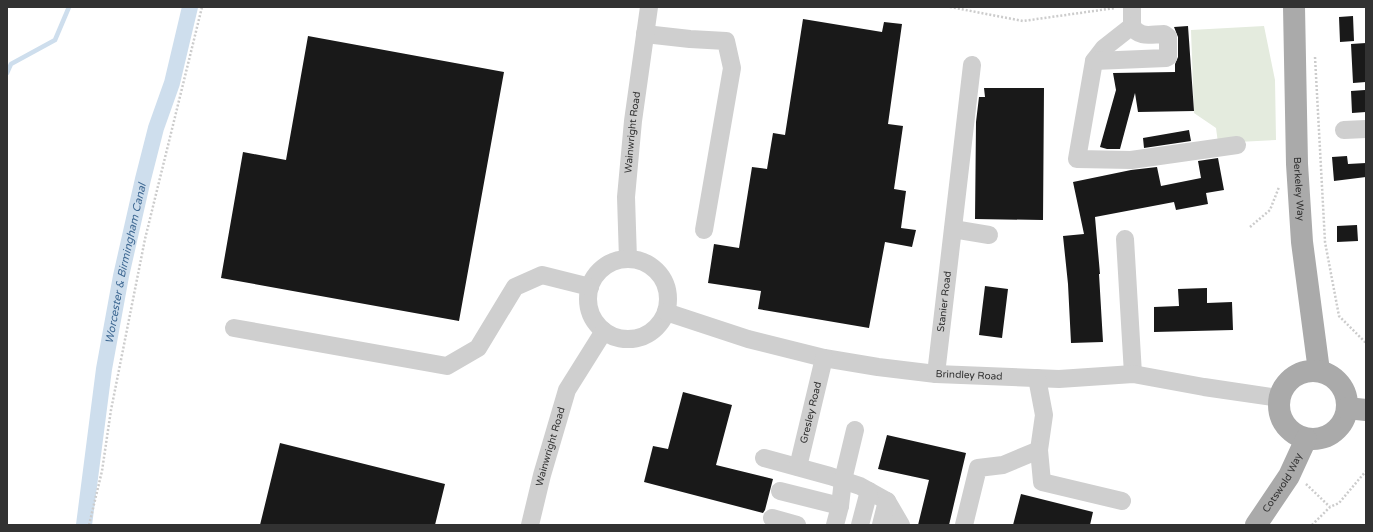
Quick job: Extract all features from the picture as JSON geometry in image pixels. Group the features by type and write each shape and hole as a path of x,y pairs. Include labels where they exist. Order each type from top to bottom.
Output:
{"main road":[{"name":"Berkeley Way","path":"1294,7 1297,164 1302,242 1319,371"},
{"path":"1308,370 1319,371 1328,374 1340,384 1347,398 1356,409 1344,419 1338,429 1329,436 1318,439 1306,439 1296,436 1287,429 1281,420 1278,409 1278,398 1282,388 1293,376 1308,370"},
{"name":"Cotswold Way","path":"1256,525 1266,512 1292,470 1306,439"}],"street":[{"name":"Wainwright Road","path":"628,259 626,197 633,121 649,7"},
{"path":"1094,61 1168,57 1168,37 1164,34 1142,35 1136,31 1132,26 1132,7"},
{"path":"1132,26 1104,48 1094,61 1076,159 1130,160 1237,145"},
{"path":"645,34 726,41 732,68 704,230"},
{"name":"Stanier Road","path":"936,374 972,65"},
{"path":"1344,130 1366,129"},
{"path":"953,229 989,235"},
{"path":"1125,239 1133,374"},
{"path":"628,259 641,261 652,267 661,276 666,287 668,299 666,312 660,323 651,332 640,337 628,339 615,337 604,331 596,322 590,311 588,299 590,287 596,276 605,267 616,261 628,259"},
{"path":"234,328 447,366 478,348 515,287 542,275 590,287"},
{"name":"Brindley Road","path":"666,312 748,339 824,358 936,374 1059,379 1133,374 1204,387 1278,398"},
{"name":"Wainwright Road","path":"530,525 542,475 567,390 604,331"},
{"name":"Gresley Road","path":"798,467 824,358"},
{"path":"1037,378 1044,415 1040,450 1042,482 1122,501"},
{"path":"835,525 840,506 836,478 855,430"},
{"path":"964,525 978,468 1003,465 1040,450"},
{"path":"764,458 860,486 887,501 901,525"},
{"path":"780,491 840,506"},
{"path":"860,525 868,491"},
{"path":"881,525 887,501"},
{"path":"772,518 797,525"}],"path":[{"path":"89,525 102,471 114,396 145,240 202,7"},
{"path":"950,7 1023,20 1120,7"},
{"path":"1315,52 1325,242 1339,316 1366,343"},
{"path":"1292,470 1330,506"},
{"path":"1312,525 1330,506 1339,503 1366,471"}],"shaded area":[{"path":"1264,26 1275,80 1276,140 1218,143 1216,128 1194,113 1191,30"}],"building":[{"path":"1353,16 1354,41 1340,42 1339,17"},
{"path":"803,19 882,32 884,22 902,24 888,124 903,126 894,189 906,191 901,228 916,230 912,247 885,242 869,328 758,309 761,291 708,283 714,244 739,248 752,167 767,169 773,133 785,135"},
{"path":"1188,26 1194,111 1138,112 1135,93 1120,149 1107,149 1100,147 1116,90 1113,73 1175,72 1175,64 1178,57 1178,37 1174,27"},
{"path":"308,36 504,72 459,321 221,278 243,152 286,160"},
{"path":"1366,43 1366,82 1353,83 1351,44"},
{"path":"984,88 1044,88 1043,220 975,219 976,122 979,97 985,97"},
{"path":"1365,90 1366,112 1352,113 1351,91"},
{"path":"1189,130 1191,141 1144,148 1143,138"},
{"path":"1347,156 1348,164 1366,163 1366,177 1334,181 1332,157"},
{"path":"1218,158 1224,190 1206,193 1208,204 1176,210 1174,202 1095,217 1100,274 1103,342 1071,343 1068,284 1063,236 1084,234 1073,182 1131,170 1157,167 1161,186 1201,178 1198,161"},
{"path":"1357,225 1358,241 1337,242 1337,226"},
{"path":"985,286 1008,289 1002,338 979,335"},
{"path":"1207,288 1207,303 1232,302 1233,330 1154,332 1154,307 1179,306 1178,289"},
{"path":"683,392 732,405 716,465 773,479 763,513 644,482 653,446 668,449"},
{"path":"887,435 966,453 949,525 918,525 929,480 878,469"},
{"path":"280,443 445,484 435,525 260,525"},
{"path":"1021,494 1093,512 1090,525 1013,525"}],"waterway":[{"path":"7,73 11,64 55,40 69,7"},
{"name":"Worcester & Birmingham Canal","path":"84,525 104,369 121,276 156,128 172,83 190,7"}]}
